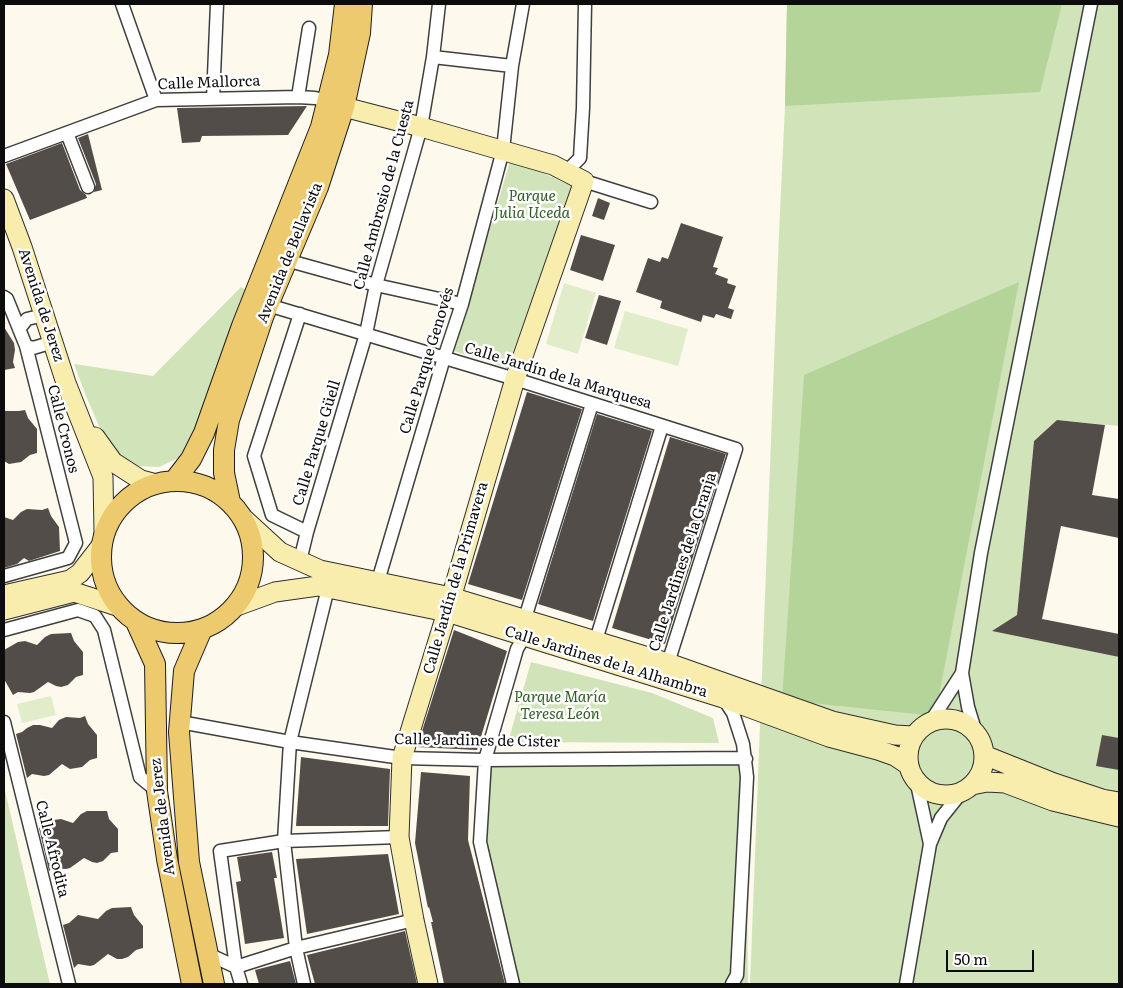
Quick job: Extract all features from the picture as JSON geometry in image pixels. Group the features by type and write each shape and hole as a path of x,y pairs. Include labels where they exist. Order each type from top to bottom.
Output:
{"main road":[{"name":"Avenida de Bellavista","path":"165,482 191,459 204,433 242,326 321,127 336,104 345,4"},
{"name":"Avenida de Bellavista","path":"230,502 224,473 224,450 229,420 268,305 318,187 336,104 360,33 362,4"},
{"path":"165,482 195,483 213,490 230,502 243,518 252,540 253,564 247,587 234,607 220,620 202,629 180,633 157,631 136,622 111,596 101,570 103,539 112,516 136,492 165,482"},
{"name":"Avenida de Jerez","path":"136,622 155,664 157,791 166,859 192,984"},
{"name":"Avenida de Jerez","path":"202,629 184,671 179,732 189,862 206,953 214,984"}],"street":[{"path":"122,4 156,100"},
{"path":"213,99 217,4"},
{"name":"Calle Ambrosio de la Cuesta","path":"366,334 376,285 422,127 439,4"},
{"name":"Calle Parque Genovés","path":"378,581 444,358 462,304 503,150 512,66 523,4"},
{"path":"559,168 580,158 585,4"},
{"path":"906,984 930,844 941,818 980,774 984,756 982,744 976,733 968,707 962,672 981,553 1091,4"},
{"path":"298,97 309,28"},
{"path":"433,58 512,66"},
{"name":"Calle Mallorca","path":"4,156 156,100 298,97 315,98 336,104"},
{"path":"336,104 503,150 559,168 584,182 652,202"},
{"path":"67,133 88,187"},
{"name":"Calle Jardín de la Primavera","path":"428,984 399,837 402,758 515,379 584,182"},
{"name":"Avenida de Jerez","path":"4,199 22,247 66,383 103,477 103,539"},
{"path":"286,260 376,285 462,304"},
{"name":"Calle Cronos","path":"4,297 7,299 26,346 76,543 68,558 4,576"},
{"name":"Calle Jardín de la Marquesa","path":"268,305 515,379 736,450"},
{"path":"300,314 254,456 272,515 307,532"},
{"path":"19,330 27,319 44,315"},
{"name":"Calle Parque Güell","path":"300,561 366,334"},
{"path":"26,346 33,348 53,342"},
{"name":"Avenida de Jerez","path":"66,383 112,462 141,480 165,482"},
{"path":"513,984 480,842 485,760 592,404"},
{"path":"596,640 662,426"},
{"name":"Calle Jardines de la Granja","path":"663,670 736,450"},
{"name":"Calle Jardines de la Alhambra","path":"243,518 280,552 320,570 378,581 663,670 716,679 832,721 895,735 913,736"},
{"path":"4,595 70,580 80,573 103,539"},
{"name":"Calle Jardines de la Alhambra","path":"234,607 275,592 318,586 449,604"},
{"path":"304,984 296,948 284,840 290,742 328,588"},
{"path":"4,610 74,592 120,607"},
{"path":"4,630 78,610 95,616 104,630 140,777 157,791"},
{"name":"Calle Jardines de la Alhambra","path":"525,628 596,640 724,698 733,713 739,728 746,759 747,777 738,966 737,975 732,984"},
{"path":"931,721 962,672"},
{"path":"724,698 829,737 878,750 908,764"},
{"path":"930,844 917,784 908,764 909,745 913,736 921,727 931,721 944,718 956,720 967,725 976,733"},
{"name":"Calle Afrodita","path":"4,722 69,984"},
{"name":"Calle Jardines de Cister","path":"180,722 290,742 402,758 485,760 746,759"},
{"path":"984,756 1054,783 1102,799 1119,802"},
{"path":"917,784 927,791 938,795 950,795 987,782 1005,783 1054,801 1119,818"},
{"path":"240,984 220,851 284,840 399,837"},
{"path":"206,953 236,967 296,948 414,920"}],"green space":[{"path":"787,4 1119,4 1119,426 1057,420 1034,441 1017,615 993,631 1119,657 1119,984 750,984 785,106"},
{"path":"787,4 1062,4 1040,92 785,106"},
{"name":"Parque Julia Uceda","path":"511,158 573,187 507,368 454,351"},
{"path":"1019,282 935,716 782,700 804,375"},
{"path":"564,283 596,293 578,354 546,344"},
{"path":"241,287 247,291 198,430 178,458 159,467 139,466 121,459 108,447 74,364 153,376"},
{"path":"625,311 688,329 678,366 614,348"},
{"name":"Parque María Teresa León","path":"531,662 652,693 713,718 719,743 508,742"},
{"path":"51,696 56,715 22,723 17,704"},
{"path":"746,759 748,984 513,984 480,842 485,760"},
{"path":"4,786 45,963 50,984 4,984"}],"building":[{"path":"307,106 288,135 202,136 200,142 182,143 177,108"},
{"path":"88,134 102,190 94,192 96,184 78,138"},
{"path":"62,143 80,190 87,198 30,220 6,164"},
{"path":"598,198 610,203 604,220 592,216"},
{"path":"681,223 723,237 713,267 718,268 715,274 728,279 727,283 736,286 728,308 734,310 731,319 716,314 714,318 703,315 701,322 660,308 662,301 636,292 648,258 660,262 662,257 668,259"},
{"path":"581,235 615,245 603,281 570,270"},
{"path":"599,295 621,301 607,345 585,338"},
{"path":"4,327 14,343 13,362 15,368 4,370"},
{"path":"527,392 582,409 522,600 468,584"},
{"path":"25,410 28,418 37,429 37,453 30,455 21,462 9,464 4,461 4,411"},
{"path":"597,414 652,431 593,621 538,604"},
{"path":"1057,420 1105,425 1092,495 1119,499 1119,538 1061,526 1042,619 1119,634 1119,657 992,631 1017,615 1034,441"},
{"path":"670,437 726,454 665,644 612,628"},
{"path":"48,508 59,527 60,551 29,561 24,558 17,564 4,568 4,517 13,520 27,509 42,510"},
{"path":"454,630 507,651 477,750 417,747"},
{"path":"71,633 74,641 83,652 83,675 76,677 68,685 61,687 48,682 34,692 18,692 13,695 4,679 4,650 18,642 25,641 37,645 51,634"},
{"path":"85,716 88,724 97,735 97,758 90,760 82,767 70,769 62,764 49,775 32,774 27,778 16,734 33,725 52,728 59,720 66,717 80,718"},
{"path":"1102,735 1119,738 1119,770 1096,766"},
{"path":"301,757 390,769 388,826 296,826"},
{"path":"421,772 470,776 468,840 505,984 444,984 431,922 433,922 428,908 415,843"},
{"path":"87,811 107,811 109,819 118,829 118,852 111,853 103,861 97,863 84,858 70,868 53,868 49,871 39,828 54,820 61,819 73,823 81,814"},
{"path":"272,852 277,878 274,878 284,938 245,944 236,882 241,881 237,857"},
{"path":"388,854 399,914 307,934 296,859"},
{"path":"131,907 134,915 143,926 143,948 122,959 117,959 108,954 94,965 78,964 74,968 63,925 69,923 78,915 98,919 112,908"},
{"path":"405,931 417,984 315,984 307,955"},
{"path":"290,961 296,984 259,984 255,970"}]}
